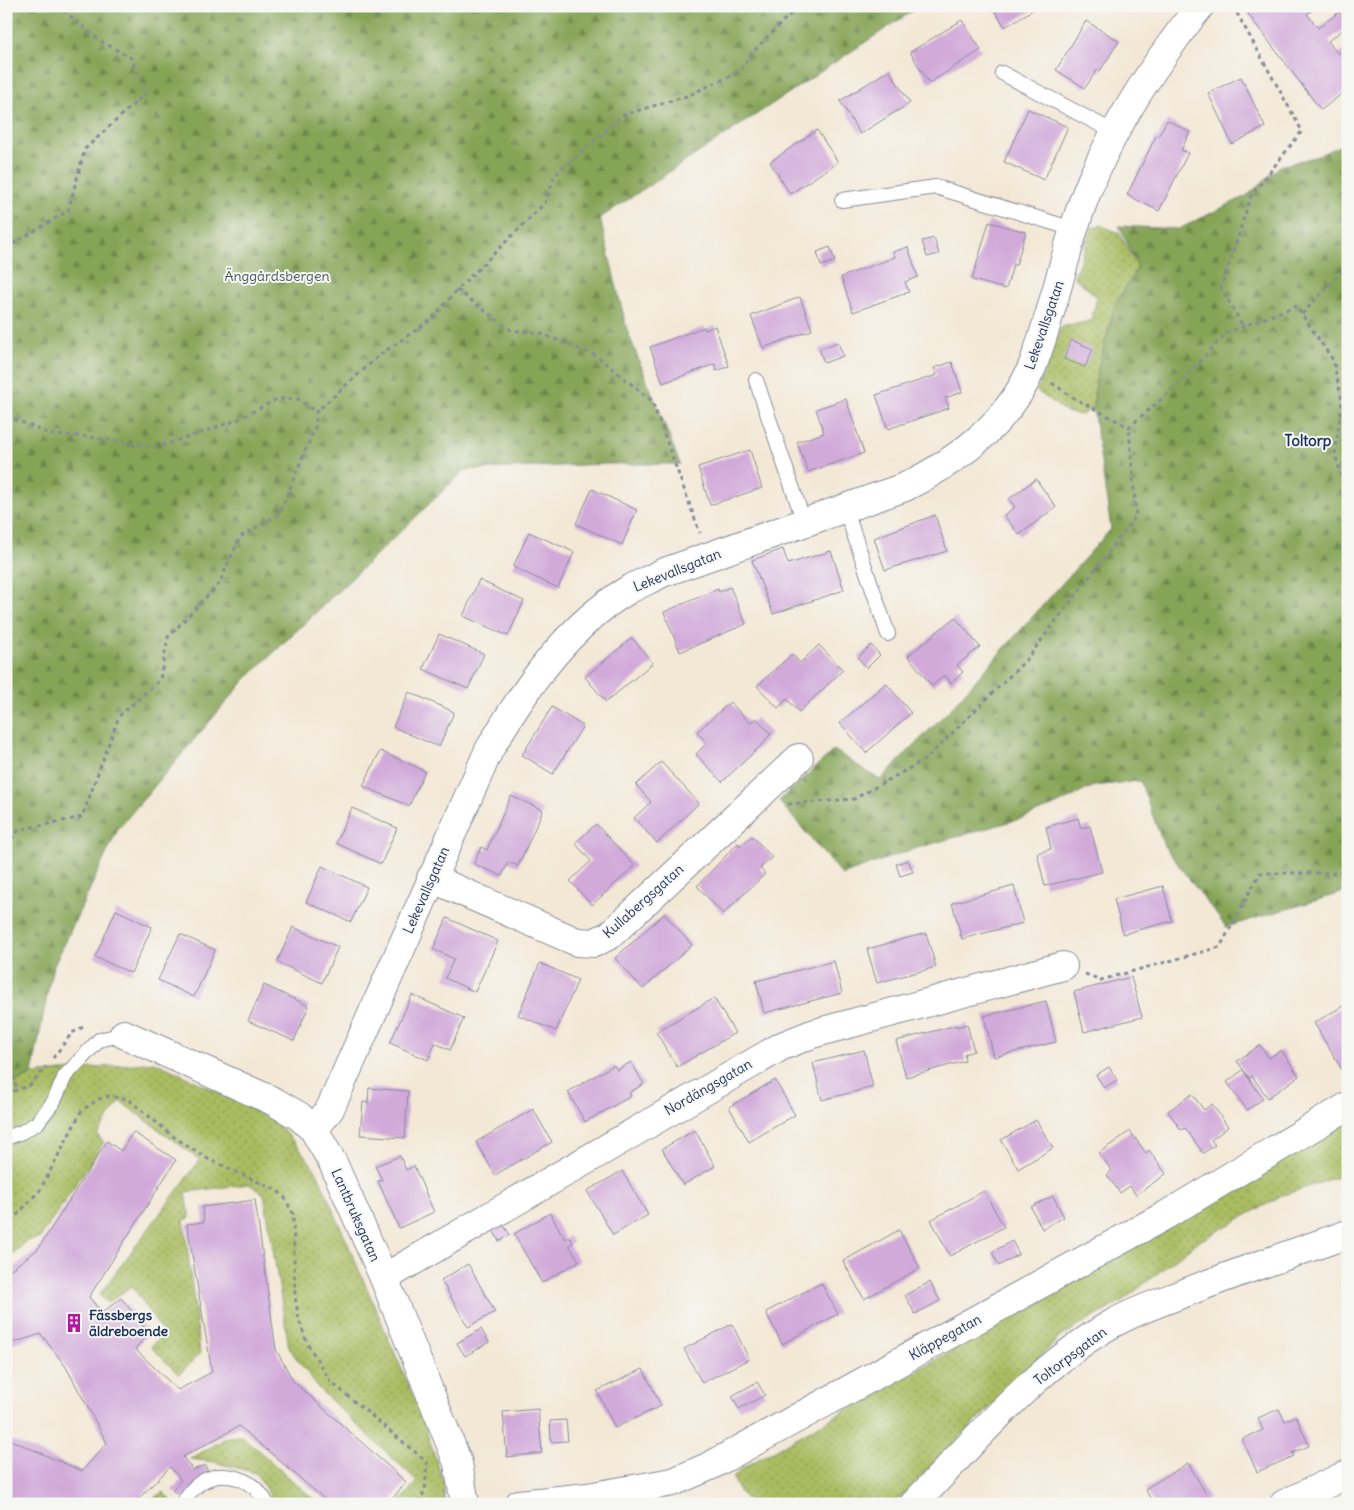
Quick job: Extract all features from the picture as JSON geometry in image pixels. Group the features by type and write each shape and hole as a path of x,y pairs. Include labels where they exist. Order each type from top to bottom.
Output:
{"street":[{"name":"Lekevallsgatan","path":"314,1130 330,1109 489,750 520,700 565,644 594,615 627,591 662,573 905,487 940,470 966,451 993,425 1013,400 1031,368 1053,304 1073,229 1092,180 1114,132 1155,65 1200,6"},
{"name":"Kullabergsgatan","path":"431,878 578,942 594,943 610,935 799,758"},
{"name":"Nordängsgatan","path":"384,1278 782,1046 812,1034 1063,966"},
{"name":"Lantbruksgatan","path":"124,1034 273,1101 298,1116 314,1130 333,1163 384,1278 458,1463 465,1504"},
{"name":"Kläppegatan","path":"519,1504 588,1497 674,1482 710,1466 1166,1215 1348,1106"},
{"name":"Toltorpsgatan","path":"914,1504 1021,1395 1068,1353 1110,1325 1204,1285 1348,1234"},
{"path":"1284,1504 1348,1474"}],"lane":[{"path":"1002,73 1114,132"},
{"path":"842,200 936,186 1073,229"},
{"path":"756,380 804,522"},
{"path":"845,508 888,634"},
{"path":"6,1138 22,1132 37,1123 54,1101 65,1076 99,1040 124,1034"},
{"path":"183,1504 188,1494 200,1482 225,1475 234,1476 250,1483 257,1489 267,1504"}],"path":[{"path":"6,248 68,211 85,149 146,93 131,58 99,40 62,8 63,6"},
{"path":"6,845 19,830 82,816 119,716 160,680 168,637 219,584 240,536 279,514 316,425 316,412 381,354 432,319 457,290 546,203 555,175 623,115 687,96 739,72 752,53 789,16 806,6"},
{"path":"1233,6 1302,131 1251,196 1221,288 1243,326"},
{"path":"1302,314 1348,265"},
{"path":"457,290 510,330 540,333 597,356 652,401 708,556"},
{"path":"1129,427 1180,384 1226,333 1296,306 1333,360 1342,401 1335,455 1348,494"},
{"path":"1031,368 1072,397 1129,427"},
{"path":"6,420 14,419 52,435 82,436 159,447 237,420 277,399 298,399 316,412"},
{"path":"785,804 854,799 926,759 1027,659 1136,516 1129,427"},
{"path":"1063,966 1101,980 1220,947 1260,873 1348,873"},
{"path":"6,1061 18,1091"},
{"path":"6,1227 40,1190 82,1110 98,1099 109,1096 128,1099 174,1137 208,1159 276,1190 284,1196 293,1214 295,1296 299,1320 307,1343 330,1381 427,1462 425,1491 417,1504"}],"green space":[{"name":"Änggårdsbergen","path":"6,6 920,6 600,218 627,330 680,464 607,464 465,470 245,680 118,829 52,970 32,1074 6,1088"},
{"path":"1348,142 1348,891 1226,927 1164,846 1140,781 1094,786 1054,806 1023,818 910,850 842,875 779,801 834,750 880,780 950,709 1111,529 1093,408 1097,373 1115,305 1138,267 1119,226 1179,229 1248,195 1280,166 1315,157"},
{"path":"1100,225 1119,233 1138,267 1115,305 1097,373 1093,408 1081,415 1066,412 1037,391 1061,327 1091,321 1097,297 1074,277 1092,228"},
{"path":"155,1062 250,1107 276,1123 297,1145 317,1172 420,1412 444,1484 444,1504 398,1504 417,1481 319,1389 289,1348 264,1194 249,1184 186,1192 190,1218 184,1220 200,1353 179,1375 151,1347 163,1333 132,1286 108,1303 99,1295 200,1160 120,1101 97,1135 104,1142 40,1238 28,1240 8,1258 13,1266 6,1270 6,1088 32,1074"},
{"path":"1348,1120 1348,1173 1284,1195 1196,1243 1122,1301 1060,1337 894,1504 751,1504 740,1493 733,1478 741,1469 1028,1308"},
{"path":"242,1436 319,1504 275,1504 256,1473 214,1462 190,1459 228,1437"},
{"path":"163,1492 172,1501 171,1504 146,1504"}],"building":[{"path":"992,6 1039,6 1005,27"},
{"path":"1242,6 1318,6 1307,14 1318,28 1339,12 1348,26 1328,41 1338,54 1348,47 1348,89 1321,110"},
{"path":"962,20 981,50 929,83 910,52"},
{"path":"1086,21 1119,41 1100,71 1097,70 1085,88 1056,70"},
{"path":"889,70 910,103 860,134 840,101"},
{"path":"1241,77 1265,127 1232,144 1208,93"},
{"path":"1028,109 1068,127 1044,180 1004,162"},
{"path":"1167,120 1190,132 1181,150 1188,153 1159,211 1127,195 1156,136 1158,137"},
{"path":"817,130 838,162 790,194 770,162"},
{"path":"989,222 1026,232 1006,289 972,280"},
{"path":"934,238 939,254 927,257 922,241"},
{"path":"830,247 835,261 821,266 817,252"},
{"path":"908,247 918,277 905,282 909,292 853,312 841,277 895,257 893,252"},
{"path":"800,297 812,330 763,348 751,316"},
{"path":"715,326 729,366 717,371 715,364 663,383 650,347 704,327 705,330"},
{"path":"1071,340 1093,349 1085,367 1064,359"},
{"path":"838,342 843,356 824,363 819,349"},
{"path":"952,362 962,392 945,398 949,408 888,429 876,395 937,375 934,368"},
{"path":"846,399 864,453 808,472 797,442 824,433 816,409"},
{"path":"750,450 762,488 710,505 698,467"},
{"path":"1036,479 1056,507 1019,535 1004,515 1015,507 1009,499"},
{"path":"592,489 637,510 622,545 576,524"},
{"path":"935,515 947,551 885,570 874,538"},
{"path":"529,532 574,552 558,588 513,567"},
{"path":"783,549 788,564 831,551 844,590 773,614 752,560"},
{"path":"479,580 524,601 508,636 463,616"},
{"path":"730,587 746,624 680,652 664,612 718,589 719,592"},
{"path":"955,617 980,647 957,665 963,672 951,683 945,675 932,686 908,656"},
{"path":"439,634 484,654 468,689 423,669"},
{"path":"632,638 653,663 606,702 585,677"},
{"path":"819,645 843,670 799,712 787,699 778,708 757,686 792,654 800,663"},
{"path":"871,645 880,655 867,668 858,658"},
{"path":"886,683 911,713 866,753 840,723"},
{"path":"409,692 454,712 439,747 393,727"},
{"path":"730,702 750,723 756,718 771,734 766,741 722,782 696,754 707,743 697,732"},
{"path":"552,707 583,726 553,774 522,755"},
{"path":"380,751 425,771 409,806 363,786"},
{"path":"661,762 699,803 657,843 634,818 651,802 636,785"},
{"path":"511,796 543,810 518,866 508,862 502,876 474,864 481,847 487,850"},
{"path":"352,808 397,828 381,864 336,843"},
{"path":"1078,818 1081,828 1090,826 1102,872 1045,886 1037,853 1051,849 1046,827"},
{"path":"596,824 635,866 592,905 570,881 591,861 575,843"},
{"path":"752,836 772,857 760,868 765,874 723,914 697,886 738,843 740,846"},
{"path":"908,860 913,872 900,876 896,864"},
{"path":"322,866 367,887 351,922 306,902"},
{"path":"1014,886 1023,923 962,939 952,903"},
{"path":"1163,886 1172,921 1123,934 1114,899"},
{"path":"116,910 152,927 131,973 95,957"},
{"path":"664,914 692,945 643,989 615,958"},
{"path":"447,918 498,941 475,992 445,978 454,959 433,949"},
{"path":"293,927 338,947 322,983 277,962"},
{"path":"926,933 936,967 877,983 867,949"},
{"path":"180,934 215,950 194,997 158,980"},
{"path":"834,961 842,993 764,1013 756,981"},
{"path":"540,963 578,980 556,1031 518,1015"},
{"path":"1131,977 1142,1017 1084,1032 1074,992"},
{"path":"264,985 309,1006 294,1041 248,1021"},
{"path":"412,995 464,1018 450,1050 435,1043 428,1060 390,1043"},
{"path":"714,998 735,1033 677,1067 656,1032"},
{"path":"1046,1001 1056,1042 994,1057 984,1016"},
{"path":"1348,1003 1348,1067 1342,1070 1314,1023"},
{"path":"967,1024 974,1051 964,1054 965,1061 906,1077 896,1041"},
{"path":"1260,1045 1269,1058 1281,1050 1299,1076 1268,1098 1252,1076 1249,1078 1237,1061"},
{"path":"864,1050 873,1087 822,1100 813,1063"},
{"path":"631,1062 644,1084 629,1093 631,1096 585,1122 568,1092 614,1065 617,1070"},
{"path":"1109,1067 1117,1080 1104,1088 1096,1075"},
{"path":"1243,1070 1263,1099 1247,1110 1227,1082"},
{"path":"775,1080 795,1115 749,1142 729,1107"},
{"path":"369,1088 408,1091 405,1138 360,1135 363,1102 368,1103"},
{"path":"1192,1094 1204,1110 1212,1104 1228,1127 1211,1140 1215,1145 1203,1153 1185,1128 1181,1130 1168,1111"},
{"path":"533,1109 552,1142 495,1175 476,1142"},
{"path":"1036,1120 1053,1148 1018,1169 1001,1140"},
{"path":"695,1130 715,1166 683,1185 662,1149"},
{"path":"1130,1131 1146,1153 1149,1150 1166,1174 1136,1195 1130,1186 1120,1193 1107,1175 1112,1171 1099,1153"},
{"name":"Fässbergs äldreboende","path":"133,1132 176,1160 89,1297 102,1313 121,1298 149,1333 135,1349 178,1390 212,1372 187,1224 204,1222 202,1207 255,1200 276,1350 294,1382 406,1482 388,1504 330,1504 239,1426 183,1457 193,1470 205,1465 214,1486 206,1488 190,1502 172,1490 181,1480 170,1467 133,1504 6,1504 6,1438 82,1471 107,1443 66,1367 41,1334 6,1345 6,1273 38,1249 107,1141 121,1151"},
{"path":"400,1156 406,1170 414,1166 434,1212 399,1228 378,1181 382,1180 375,1166"},
{"path":"622,1171 648,1215 613,1235 587,1191"},
{"path":"984,1191 1004,1227 950,1256 931,1220"},
{"path":"1053,1196 1064,1217 1042,1229 1031,1207"},
{"path":"550,1213 565,1239 569,1236 573,1243 569,1245 579,1261 542,1283 514,1234"},
{"path":"503,1224 510,1235 499,1241 493,1230"},
{"path":"899,1230 920,1268 864,1299 843,1261"},
{"path":"1012,1241 1019,1254 999,1266 992,1252"},
{"path":"468,1264 495,1312 468,1327 441,1280"},
{"path":"930,1282 940,1301 915,1314 905,1295"},
{"path":"821,1283 838,1314 782,1344 766,1312"},
{"path":"732,1324 749,1359 702,1383 684,1349"},
{"path":"481,1329 489,1342 465,1356 457,1343"},
{"path":"643,1369 661,1406 615,1428 597,1391"},
{"path":"757,1382 765,1395 739,1409 732,1396"},
{"path":"1348,1399 1348,1418 1341,1401"},
{"path":"538,1409 542,1453 507,1457 503,1412"},
{"path":"1279,1409 1285,1421 1296,1416 1309,1446 1292,1453 1294,1456 1257,1472 1242,1439 1263,1430 1258,1418"},
{"path":"566,1420 568,1441 551,1442 550,1421"},
{"path":"1188,1463 1209,1499 1200,1504 1154,1504 1145,1489"}],"place":[{"name":"Fässbergs äldreboende","path":"74,1323"}],"district":[{"name":"Toltorp","path":"1308,440"}]}
